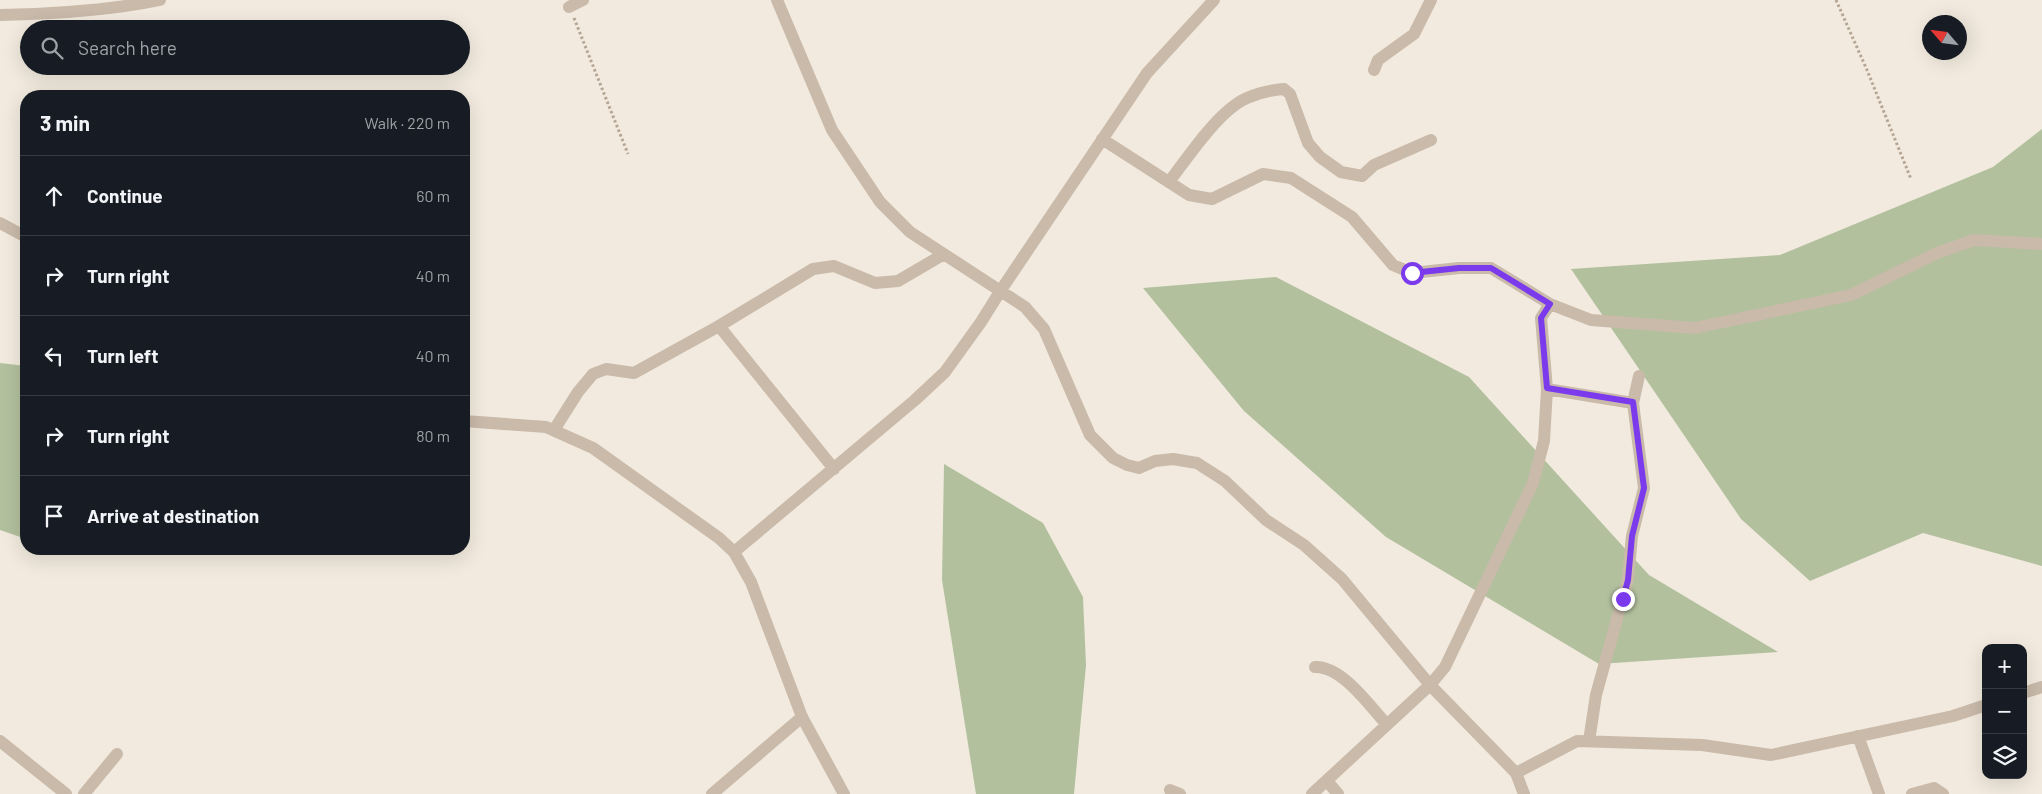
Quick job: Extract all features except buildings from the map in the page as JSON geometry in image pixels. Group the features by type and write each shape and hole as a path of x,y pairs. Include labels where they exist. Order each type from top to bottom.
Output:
{"street":[{"path":"0,16 65,14 123,8 160,0"},
{"path":"570,7 583,0"},
{"path":"778,0 832,130 880,202 910,232 1025,307 1044,329 1090,435 1113,458 1139,468 1155,461 1173,459 1197,463 1225,480 1266,520 1304,545 1342,579 1430,685 1516,773 1524,794"},
{"path":"734,552 915,400 945,372 982,322 1001,290 1147,73 1214,0"},
{"path":"1374,70 1378,60 1414,34 1431,0"},
{"path":"1169,182 1224,113 1246,98 1272,90 1284,89 1290,94 1308,143 1320,157 1341,172 1362,176 1374,165 1431,140"},
{"path":"1102,139 1189,195 1212,199 1263,174 1291,178 1352,217 1393,265 1412,273 1459,268 1491,268 1550,304 1591,320 1695,328 1851,295 1938,253 1974,240 2042,244"},
{"path":"0,223 20,234"},
{"path":"554,430 578,392 593,374 606,369 634,373 719,326 813,270 834,266 875,283 898,281 944,254"},
{"path":"1312,794 1430,685 1445,667 1533,483 1544,441 1547,388 1541,318 1550,304"},
{"path":"719,326 834,468"},
{"path":"1589,741 1596,695 1628,580 1632,536 1644,488 1633,402 1639,376"},
{"path":"1547,388 1633,402"},
{"path":"470,421 546,427 593,448 719,538 734,552 751,582 802,717 844,794"},
{"path":"1315,667 1323,667 1345,680 1387,725"},
{"path":"2027,692 2042,687"},
{"path":"1516,773 1577,741 1702,745 1771,756 1953,716 1982,706"},
{"path":"712,794 802,717"},
{"path":"1858,736 1879,794"},
{"path":"0,741 66,794"},
{"path":"84,794 117,754"},
{"path":"1327,781 1338,794"},
{"path":"1912,794 1934,788 1942,794"}],"path":[{"path":"1836,0 1867,70 1911,179"},
{"path":"570,7 628,154"}],"green space":[{"path":"2042,129 2042,566 1923,533 1810,581 1741,519 1571,269 1780,255 1993,167"},
{"path":"1276,277 1469,377 1649,575 1778,652 1599,664 1386,537 1244,411 1143,288"},
{"path":"0,363 20,365 20,537 0,530"},
{"path":"944,464 1043,523 1083,597 1086,665 1074,794 976,794 942,580"}],"route":[{"path":"1412,273 1459,268 1491,268 1550,304 1541,318 1547,388 1633,402 1644,488 1632,536 1628,580 1623,599"}]}
